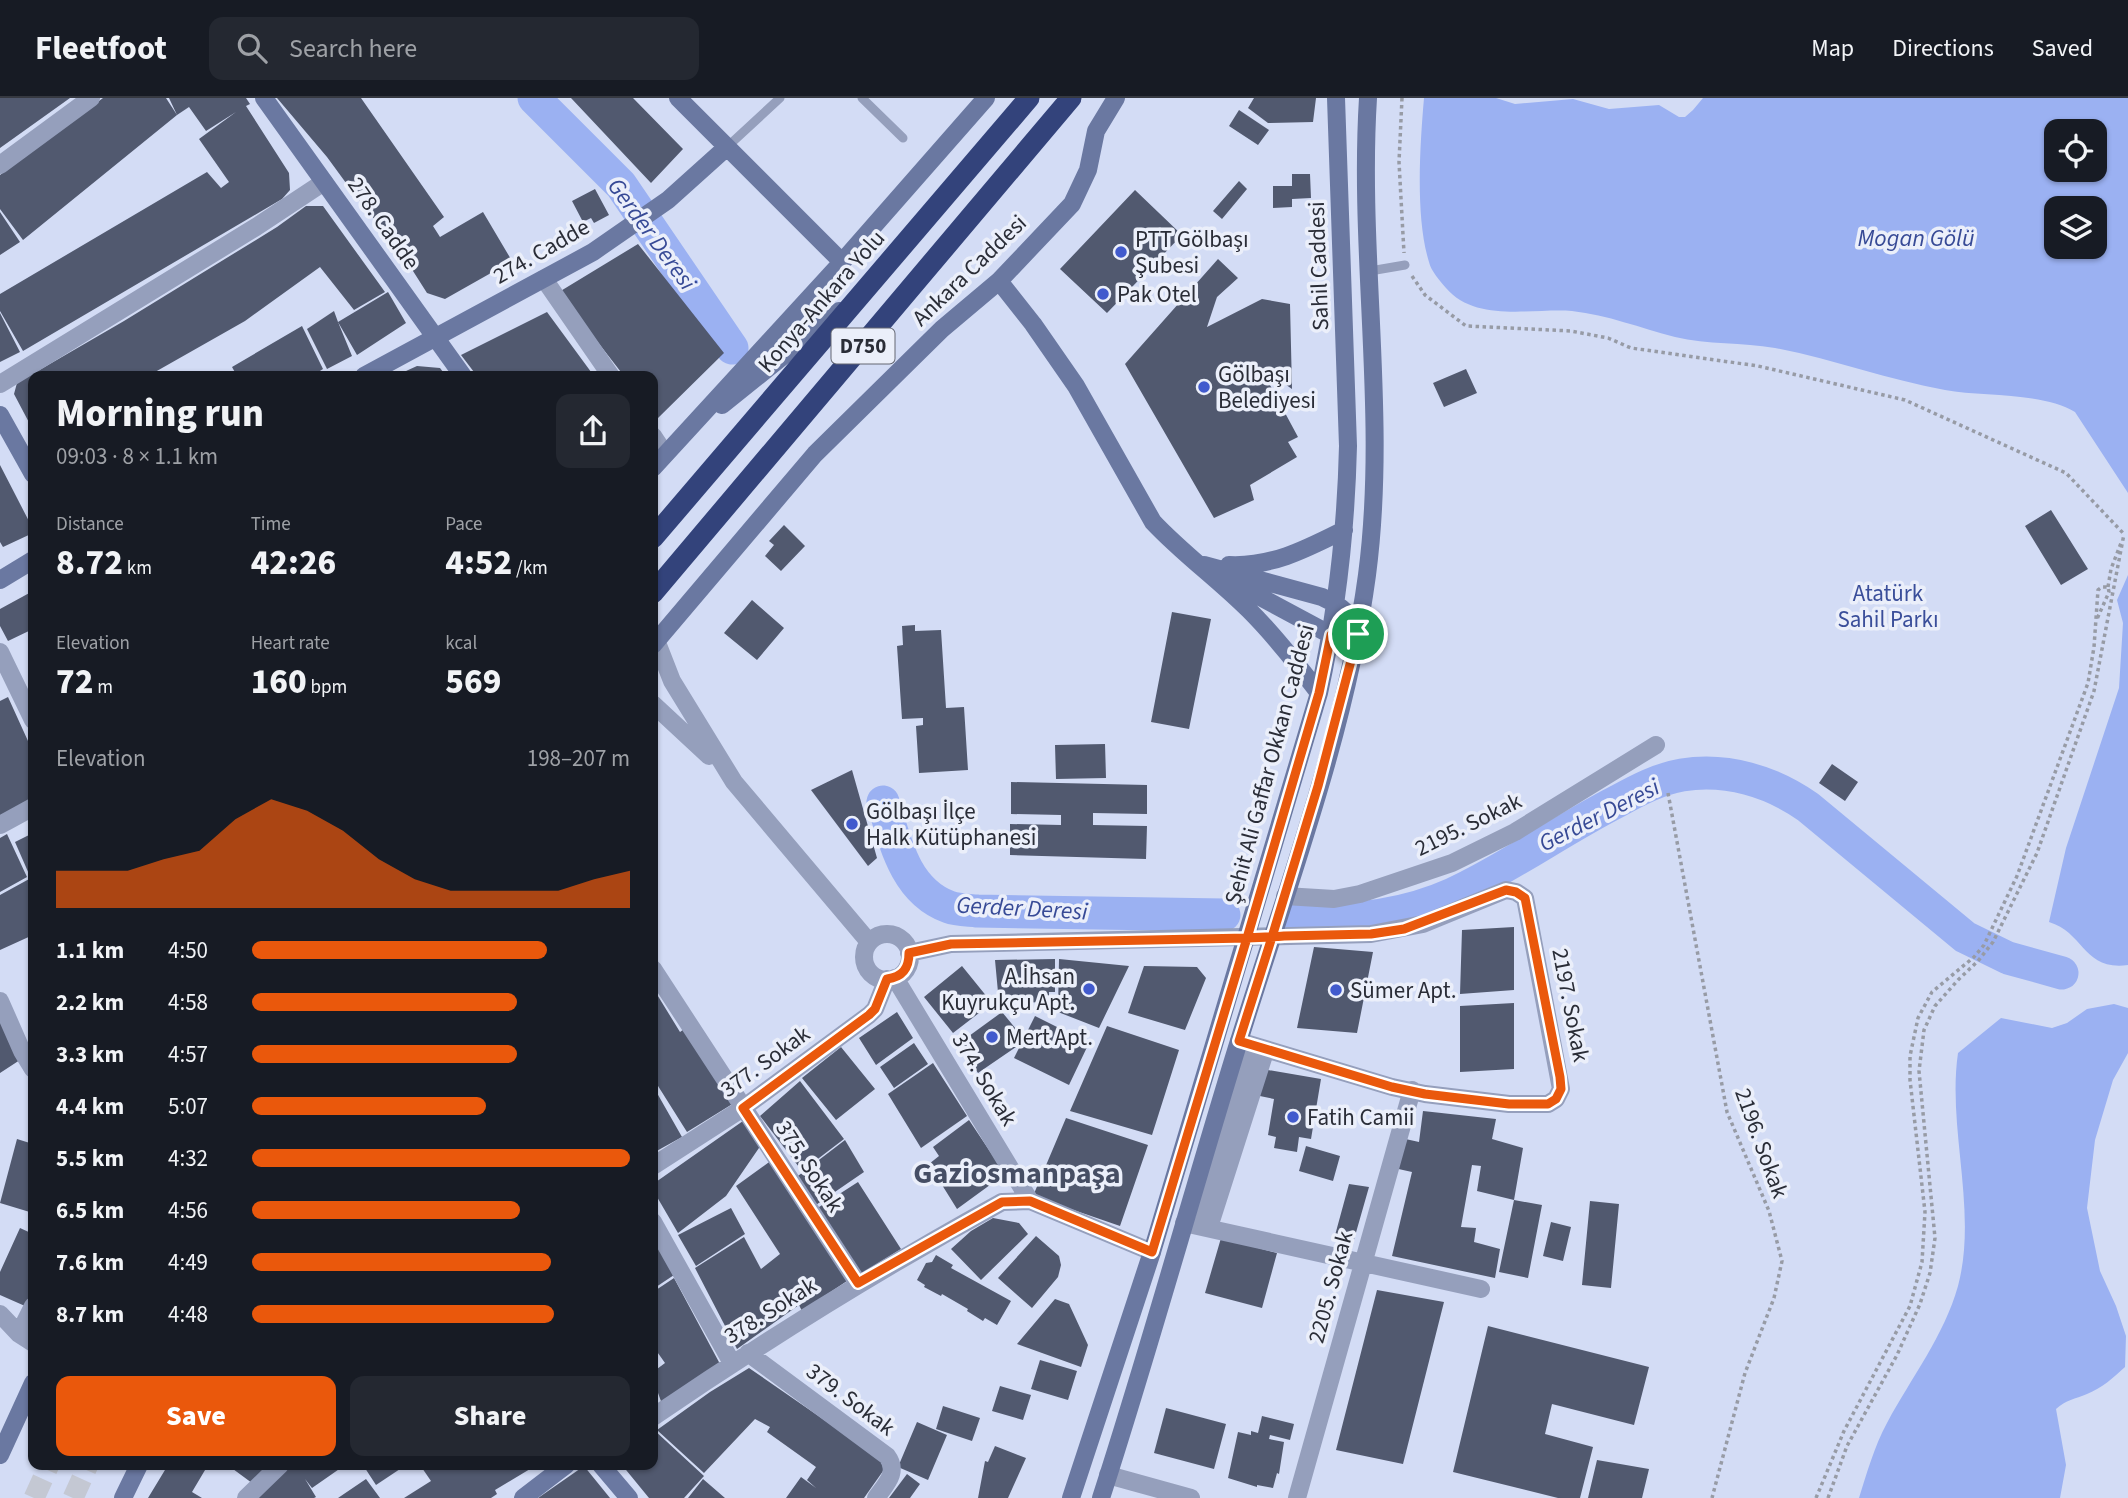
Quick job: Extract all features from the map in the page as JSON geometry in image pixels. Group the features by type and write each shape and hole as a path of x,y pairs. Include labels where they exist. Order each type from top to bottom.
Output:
{"highway":[{"name":"Konya-Ankara Yolu","path":"658,532 1029,98"},
{"name":"D750","path":"658,587 1071,98"}],"street":[{"path":"0,165 91,98"},
{"name":"278. Cadde","path":"264,98 459,371"},
{"path":"678,98 842,262"},
{"path":"658,462 842,262 986,98"},
{"name":"Ankara Caddesi","path":"658,638 815,454 942,329 999,281 1072,204 1088,170 1096,131 1116,98"},
{"name":"Sahil Caddesi","path":"1336,98 1348,446 1344,530"},
{"path":"1101,1498 1318,786 1356,642 1371,537 1374,489 1375,437 1366,171 1368,98"},
{"name":"274. Cadde","path":"373,371 593,251 668,200 727,147"},
{"path":"0,384 324,182"},
{"path":"544,279 608,371"},
{"path":"999,281 1076,386 1148,514 1168,538 1263,625 1319,693"},
{"path":"671,447 864,291"},
{"path":"0,415 28,465"},
{"path":"658,439 671,447"},
{"path":"1197,563 1265,563 1310,548 1344,530"},
{"name":"Şehit Ali Gaffar Okkan Caddesi","path":"1071,1498 1152,1252 1319,693 1337,604 1344,530"},
{"path":"0,580 28,563"},
{"path":"1197,563 1330,641 1348,637 1356,642"},
{"name":"Şehit Ali Gaffar Okkan Caddesi","path":"1197,563 1322,597 1337,604 1346,610 1354,621 1356,642"},
{"path":"658,649 672,681 734,782"},
{"path":"0,652 28,710"},
{"path":"658,708 734,782 869,942"},
{"name":"2195. Sokak","path":"1285,896 1334,899 1360,894 1430,872 1515,832 1656,745"},
{"path":"0,825 28,810"},
{"name":"2197. Sokak","path":"1239,1041 1392,1087 1425,1094 1509,1104 1548,1104 1556,1099 1561,1089 1525,898 1516,892 1506,890 1404,929 1371,934 1272,937"},
{"path":"890,934 903,941 909,953 906,970 891,979 873,975 865,963 865,948 875,937 890,934"},
{"path":"909,953 951,944 1272,937"},
{"name":"375. Sokak","path":"658,977 858,1283"},
{"name":"377. Sokak","path":"658,1163 743,1108 869,1015 891,979"},
{"name":"374. Sokak","path":"891,979 1030,1201"},
{"path":"0,1001 28,1061"},
{"path":"1250,1052 1264,1055 1256,1080 1211,1221 1201,1208 1250,1052"},
{"name":"2205. Sokak","path":"1297,1498 1412,1090"},
{"path":"1030,1201 1152,1252"},
{"name":"378. Sokak","path":"658,1414 858,1283 1002,1202 1030,1201"},
{"path":"1184,1223 1482,1289"},
{"path":"658,1231 732,1363"},
{"path":"0,1314 26,1339"},
{"name":"379. Sokak","path":"748,1353 887,1456 892,1463 892,1473 876,1498"},
{"path":"0,1455 28,1394"},
{"path":"123,1498 137,1470"},
{"path":"246,1498 275,1470"},
{"path":"523,1498 559,1470"},
{"path":"605,1470 629,1498"},
{"path":"1108,1475 1191,1498"}],"lane":[{"path":"727,147 780,98"},
{"path":"862,98 903,138"},
{"path":"1370,271 1405,265"}],"path":[{"path":"1402,98 1399,162 1405,265 1425,295 1466,326 1572,331 1608,338 1632,348 1758,366 1905,400 2066,473 2124,534"},
{"path":"2097,619 2109,592 2111,569 2124,534"},
{"path":"1828,1498 1847,1446 1897,1354 1920,1304 1930,1273 1935,1238 1919,1072 1924,1030 1935,1006 1958,979 1979,961 1993,942 2037,853 2094,691 2124,534"},
{"path":"1816,1498 1844,1431 1894,1339 1915,1292 1922,1262 1925,1212 1912,1107 1910,1056 1918,1018 1932,992 1974,957 1987,939 2021,867 2088,683 2097,619 2098,590 2108,587"},
{"name":"2196. Sokak","path":"1668,793 1727,1112 1769,1211 1782,1262 1774,1298 1745,1373 1712,1498"}],"green space":[{"name":"Atatürk Sahil Parkı","path":"0,98 2128,98 2128,1498 0,1498"}],"water":[{"name":"Mogan Gölü","path":"1424,98 1496,98 1515,104 1573,99 1609,109 1659,105 1679,117 1685,117 1703,98 2128,98 2128,493 2075,412 2047,401 1945,390 1797,353 1763,346 1687,340 1585,313 1505,312 1473,306 1458,299 1446,288 1430,265 1420,203"},
{"path":"2128,575 2128,965 2113,965 2093,957 2070,934 2049,922 2066,848 2119,688 2123,623 2117,600"},
{"path":"2114,1004 2128,1008 2128,1053 2113,1080 2095,1140 2087,1208 2100,1271 2126,1336 2125,1367 2098,1389 2056,1409 2066,1465 2060,1498 1859,1498 1882,1432 1936,1339 1958,1286 1965,1228 1956,1111 1958,1053 2001,1018 2052,1028 2067,1023 2087,1009"}],"building":[{"path":"0,98 70,98 0,148"},
{"path":"103,98 166,98 177,115 23,240 0,209 0,175"},
{"path":"169,98 246,98 250,104 246,106 289,173 290,190 282,199 23,351 0,311 0,294 207,172 221,188 229,182 199,139 236,112 206,131 189,107 177,115"},
{"path":"277,98 361,98 444,217 433,226 440,237 483,212 512,261 445,299 427,293 399,249"},
{"path":"571,98 633,98 683,149 651,183"},
{"path":"1254,98 1316,98 1313,122 1268,123 1248,108"},
{"path":"1239,110 1269,130 1258,145 1229,126"},
{"path":"1292,174 1310,174 1311,198 1292,199 1292,207 1273,208 1273,186 1292,186"},
{"path":"1239,181 1247,189 1222,219 1213,211"},
{"path":"595,189 609,215 594,223 591,218 583,222 572,201"},
{"name":"PTT Gölbaşı Şubesi","path":"1135,190 1182,235 1107,313 1060,269"},
{"path":"306,206 323,206 385,292 354,310 320,267 245,321 157,371 38,371 124,321 277,227"},
{"path":"0,212 20,242 0,255"},
{"path":"638,244 724,353 658,418 658,371 620,371 559,292"},
{"name":"Gölbaşı Belediyesi","path":"1218,259 1238,278 1217,297 1207,327 1262,299 1290,304 1292,389 1272,375 1270,385 1298,437 1288,442 1297,457 1250,485 1254,500 1214,518 1125,364"},
{"path":"388,292 406,323 357,355 338,322"},
{"path":"334,311 352,356 327,369 307,329"},
{"path":"547,312 590,371 473,371 461,355"},
{"path":"0,313 20,352 0,362"},
{"path":"302,326 323,369 234,371 232,367"},
{"path":"417,366 440,368 442,371 406,371"},
{"path":"1466,369 1477,393 1444,407 1433,383"},
{"path":"28,377 28,421 14,394 17,383"},
{"path":"0,465 28,519 28,535 3,547 0,542"},
{"path":"2051,510 2088,569 2061,585 2025,526"},
{"path":"784,525 805,546 781,571 765,556 774,545 769,541"},
{"path":"28,594 28,631 8,641 0,626 0,609"},
{"path":"752,600 784,628 757,660 724,633"},
{"path":"1172,612 1211,619 1189,729 1151,722"},
{"path":"915,625 915,631 941,630 946,708 964,707 968,770 919,773 916,726 923,725 923,718 902,719 897,646 903,645 902,626"},
{"path":"8,697 28,741 28,802 0,816 0,701"},
{"path":"1105,744 1106,778 1056,779 1055,745"},
{"path":"1832,764 1858,782 1845,801 1819,783"},
{"name":"Gölbaşı İlçe Halk Kütüphanesi","path":"852,770 877,858 868,866 811,790"},
{"path":"1011,782 1147,785 1147,814 1093,813 1093,825 1147,826 1146,859 1010,855 1010,824 1061,825 1061,815 1011,814"},
{"path":"7,834 27,877 0,892 0,838"},
{"path":"28,836 28,872 15,842"},
{"path":"28,880 28,937 0,950 0,895"},
{"path":"1514,927 1514,990 1460,994 1462,930"},
{"name":"Sümer Apt.","path":"1314,947 1373,952 1357,1033 1297,1028"},
{"path":"1055,959 1055,992 1049,992 1049,1002 999,1003 995,960"},
{"name":"A.İhsan Kuyrukçu Apt.","path":"1059,959 1129,966 1099,1028 1058,1012"},
{"path":"962,966 992,1003 953,1033 924,997"},
{"path":"1144,966 1197,967 1206,978 1185,1030 1128,1013"},
{"path":"658,996 680,1032 687,1027 734,1103 687,1132 658,1086"},
{"path":"1514,1003 1514,1069 1460,1072 1460,1006"},
{"path":"0,1007 23,1058 0,1073"},
{"path":"897,1012 913,1038 876,1065 859,1038"},
{"name":"Mert Apt.","path":"1002,1012 1016,1029 1016,1047 978,1073 958,1044"},
{"path":"1035,1016 1089,1043 1069,1085 1014,1058"},
{"path":"1107,1026 1179,1050 1152,1135 1070,1111"},
{"path":"914,1043 928,1064 894,1088 880,1067"},
{"path":"841,1047 875,1089 836,1120 802,1078"},
{"path":"933,1063 967,1116 921,1148 888,1094"},
{"name":"Fatih Camii","path":"1262,1069 1321,1079 1311,1139 1299,1137 1297,1152 1274,1148 1276,1137 1268,1135 1274,1099 1255,1095"},
{"path":"800,1081 844,1139 802,1171 760,1116"},
{"path":"658,1095 682,1137 658,1150"},
{"path":"1423,1111 1496,1119 1492,1139 1523,1148 1514,1200 1477,1191 1481,1166 1472,1165 1461,1227 1476,1228 1474,1242 1500,1249 1495,1278 1392,1256 1412,1172 1394,1168 1401,1138 1419,1142"},
{"path":"1066,1118 1148,1145 1120,1226 1033,1196"},
{"path":"969,1120 1005,1174 957,1209 929,1164 939,1156 933,1147"},
{"path":"743,1121 761,1145 726,1196 678,1233 658,1199 658,1180"},
{"path":"17,1139 28,1142 28,1211 0,1203"},
{"path":"845,1140 864,1172 810,1209 794,1179"},
{"path":"1306,1146 1340,1156 1333,1181 1299,1171"},
{"path":"772,1160 850,1279 802,1311 799,1305 737,1349 695,1268 744,1237 761,1269 780,1254 736,1186"},
{"path":"858,1182 901,1249 859,1275 816,1209"},
{"path":"1349,1184 1369,1187 1353,1243 1334,1239"},
{"path":"1514,1200 1542,1205 1528,1278 1499,1272"},
{"path":"1590,1201 1619,1204 1611,1288 1582,1285"},
{"path":"731,1208 745,1234 696,1266 678,1235"},
{"path":"993,1218 1019,1223 1028,1234 981,1280 951,1249 971,1231"},
{"path":"1551,1222 1571,1227 1563,1261 1543,1256"},
{"path":"20,1228 28,1232 28,1299 25,1306 0,1295 0,1272"},
{"path":"1036,1236 1059,1256 1061,1265 1058,1277 1032,1308 998,1278"},
{"path":"1221,1238 1277,1253 1262,1308 1205,1293"},
{"path":"658,1247 674,1275 658,1286"},
{"path":"936,1255 953,1265 951,1268 1011,1301 997,1325 985,1318 983,1321 967,1311 968,1309 924,1287 925,1285 917,1280 926,1263 932,1262"},
{"path":"674,1278 720,1364 662,1404 658,1393 658,1368 665,1363 658,1353 658,1289"},
{"path":"1377,1290 1444,1302 1403,1464 1336,1450"},
{"path":"1055,1299 1069,1304 1088,1345 1081,1367 1017,1344"},
{"path":"1488,1326 1649,1367 1634,1425 1552,1404 1545,1434 1593,1447 1580,1498 1558,1498 1453,1472"},
{"path":"1040,1360 1077,1371 1068,1400 1031,1389"},
{"path":"749,1368 888,1464 864,1498 786,1498 801,1477 816,1488 807,1480 816,1467 767,1432 770,1427 755,1419 704,1473 658,1429"},
{"path":"1000,1386 1031,1395 1023,1420 992,1411"},
{"path":"943,1406 980,1418 972,1441 936,1429"},
{"path":"1166,1408 1226,1424 1214,1469 1154,1453"},
{"path":"1262,1416 1294,1424 1290,1440 1270,1435 1269,1439 1284,1442 1279,1474 1277,1473 1273,1488 1257,1487 1228,1478 1238,1432 1251,1435 1251,1431 1258,1433"},
{"path":"917,1422 947,1435 928,1480 898,1467"},
{"path":"658,1434 704,1476 684,1498 649,1498 626,1470 658,1470"},
{"path":"995,1446 1026,1458 1008,1498 978,1498 985,1461 988,1462"},
{"path":"1597,1460 1649,1469 1642,1498 1588,1498"},
{"path":"165,1470 205,1470 192,1492 202,1498 148,1498"},
{"path":"234,1470 265,1470 252,1483"},
{"path":"284,1470 338,1470 312,1488 305,1479 316,1497 314,1498 257,1498"},
{"path":"366,1470 398,1470 376,1485"},
{"path":"423,1470 528,1470 495,1490 497,1494 491,1498 404,1498 431,1481"},
{"path":"578,1470 587,1470 610,1498 538,1498"},
{"path":"907,1474 920,1484 910,1498 889,1498"},
{"path":"366,1479 380,1498 338,1498"},
{"path":"703,1479 725,1498 688,1498"}],"waterway":[{"name":"Gerder Deresi","path":"534,98 621,185 732,348"},
{"name":"Gerder Deresi","path":"1298,919 1342,919 1386,914 1449,896 1649,785 1682,775 1715,773 1764,784 1794,798 1965,937 2008,958 2062,973"},
{"name":"Gerder Deresi","path":"883,802 898,849 912,877 934,900 949,907 977,911 1224,915"}],"tunnel":[{"path":"34,1498 47,1470"},
{"path":"73,1498 86,1470"}],"place":[{"name":"PTT Gölbaşı Şubesi","path":"1121,252"},
{"name":"Pak Otel","path":"1103,294"},
{"name":"Gölbaşı Belediyesi","path":"1204,387"},
{"name":"Gölbaşı İlçe Halk Kütüphanesi","path":"852,824"},
{"name":"A.İhsan Kuyrukçu Apt.","path":"1089,989"},
{"name":"Sümer Apt.","path":"1336,990"},
{"name":"Mert Apt.","path":"992,1037"},
{"name":"Fatih Camii","path":"1293,1117"}],"district":[{"name":"Gaziosmanpaşa","path":"1017,1173"}],"route":[{"path":"1358,634 1318,786 1272,937 1247,938 1152,1252 1030,1201 1002,1202 858,1283 743,1108 869,1015 875,1009 887,979 895,978 906,970 909,953 951,944 1247,938 1272,937 1239,1041 1392,1087 1425,1094 1509,1104 1548,1104 1556,1099 1561,1089 1560,1077 1525,898 1516,892 1506,890 1423,924 1404,929 1371,934 1278,936 1272,937 1247,938 1319,693 1331,635 1348,637 1358,634"}]}
